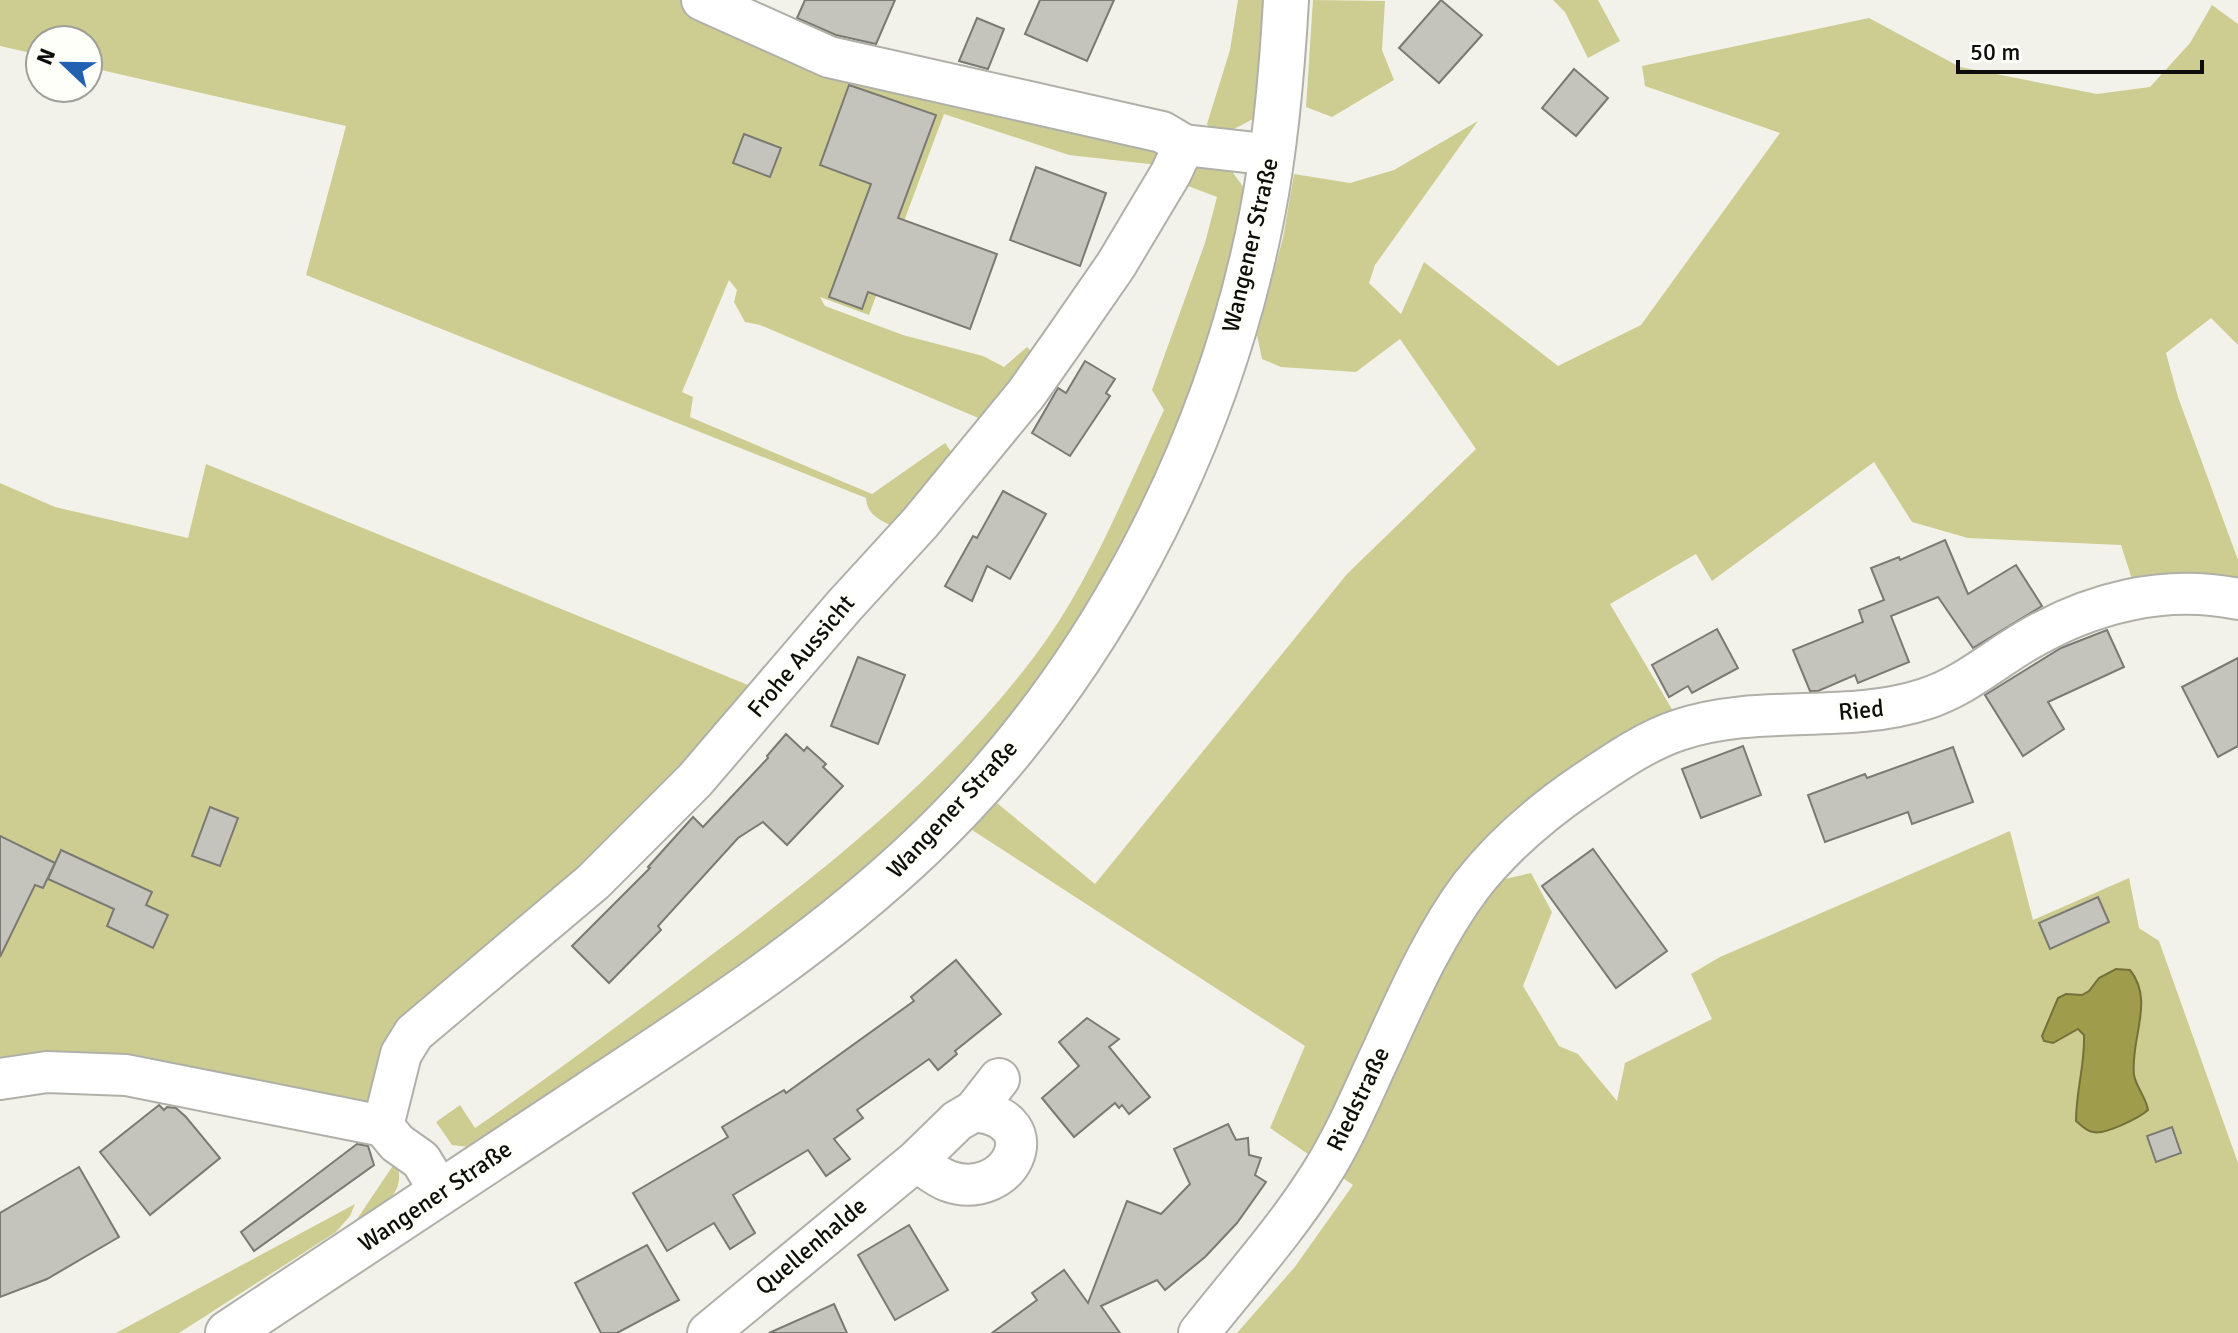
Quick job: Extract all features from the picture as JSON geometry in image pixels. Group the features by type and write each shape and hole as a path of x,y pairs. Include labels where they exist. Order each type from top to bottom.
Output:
{"main road":[{"name":"Wangener Straße","path":"228,1333 740,994 825,932 924,844 1005,755 1041,710 1103,618 1159,518 1213,387 1239,307 1262,215 1272,155 1286,0"}],"street":[{"path":"702,0 829,57 1162,132 1184,145 1272,155"},
{"name":"Frohe Aussicht","path":"383,1126 401,1054 414,1033 593,882 695,780 987,444 1026,394 1116,265 1171,173 1184,145"},
{"name":"Ried","path":"1498,854 1560,800 1617,761 1677,730 1749,715 1859,713 1890,708 1951,689 2058,623 2110,604 2162,594 2211,593 2238,599"},
{"name":"Riedstraße","path":"1199,1333 1322,1174 1440,934 1470,888 1498,854"},
{"path":"0,1079 47,1072 126,1075 383,1126 397,1143 421,1160 441,1193"},
{"name":"Quellenhalde","path":"708,1333 916,1161 950,1127 974,1111 999,1079"},
{"path":"916,1161 940,1177 968,1185 978,1185 1007,1168 1016,1156 1018,1143 1014,1131 997,1116 974,1111"}],"shaded area":[{"path":"0,0 702,0 806,65 873,89 882,69 1162,132 1167,166 1069,155 944,114 869,315 820,297 825,306 903,335 983,356 1004,367 1027,347 1038,358 983,420 760,325 745,322 734,302 737,290 729,280 682,392 693,397 690,417 872,494 945,443 955,457 892,526 871,512 866,498 306,275 346,126 104,71 104,24 24,24 24,51 0,46"},
{"path":"1238,0 1266,0 1255,118 1230,131 1212,131 1207,124 1230,50"},
{"path":"1313,0 1385,1 1382,50 1394,80 1332,117 1306,107"},
{"path":"1553,0 1598,0 1620,41 1588,58 1565,12"},
{"path":"2212,5 2238,24 2238,345 2211,318 2166,353 2178,397 2238,560 2238,602 2140,604 2121,545 1968,538 1912,522 1874,462 1712,581 1696,554 1610,604 1673,711 1484,849 1505,879 1531,873 1552,912 1523,986 1559,1046 1578,1054 1617,1101 1625,1063 1712,1019 1691,974 1720,957 2010,831 2033,920 2129,878 2139,928 2159,941 2238,1163 2238,1333 1237,1333 1294,1268 1353,1185 1270,1128 1305,1046 972,830 997,803 1095,884 1347,574 1476,449 1400,339 1356,372 1281,367 1262,359 1257,335 1283,238 1294,174 1350,183 1394,170 1478,121 1375,265 1369,283 1401,314 1424,262 1558,366 1641,325 1780,133 1645,86 1642,66 1869,18 1960,67 2097,94 2150,87 2190,43"},
{"path":"1197,168 1231,170 1244,188 1245,201 1207,347 1152,486 1114,561 1074,628 1033,685 946,791 882,856 731,975 468,1147 452,1145 436,1122 460,1105 475,1128 594,1044 754,923 840,854 923,780 999,700 1034,657 1089,568 1164,410 1152,390 1205,243 1217,197 1175,181 1183,173"},
{"path":"206,464 770,694 414,1033 375,1116 0,1067 0,483 55,507 188,538"},
{"path":"2116,969 2130,970 2141,994 2134,1075 2148,1110 2113,1128 2093,1132 2076,1121 2084,1035 2078,1029 2053,1043 2044,1041 2042,1036 2058,998 2066,994 2082,995 2099,978"},
{"path":"396,1161 398,1184 388,1202 351,1228"},
{"path":"355,1204 350,1216 336,1232 179,1333 116,1333"}],"building":[{"path":"805,0 895,0 876,44 836,35 797,18"},
{"path":"1040,0 1114,0 1087,61 1025,34"},
{"path":"1441,0 1482,35 1439,83 1399,48"},
{"path":"977,18 1004,29 988,69 959,61"},
{"path":"1574,69 1608,98 1576,136 1542,108"},
{"path":"849,85 936,115 898,218 997,254 970,329 868,292 862,309 829,297 871,184 820,165"},
{"path":"744,134 781,148 770,177 733,163"},
{"path":"1036,167 1106,193 1080,266 1010,240"},
{"path":"1085,361 1115,379 1106,393 1110,396 1070,456 1032,433 1058,388 1066,393"},
{"path":"1003,491 1046,514 1010,579 987,566 972,601 945,586"},
{"path":"1945,540 1968,594 2016,565 2042,606 1973,648 1938,597 1891,616 1909,662 1858,683 1855,675 1818,691 1810,691 1793,650 1863,622 1859,610 1884,600 1871,568 1899,557 1900,560"},
{"path":"1717,629 1738,668 1692,693 1688,686 1669,697 1652,665"},
{"path":"2107,630 2124,667 2048,702 2064,729 2023,756 1985,695 2061,648"},
{"path":"858,657 905,675 878,744 831,726"},
{"path":"2238,658 2238,746 2218,757 2182,687"},
{"path":"786,734 804,751 807,747 826,764 823,767 843,786 787,845 763,822 738,838 658,926 661,930 609,983 572,946 650,868 693,817 703,827 768,758"},
{"path":"1743,746 1761,795 1701,818 1682,769"},
{"path":"1953,747 1973,802 1912,824 1908,812 1825,842 1808,795 1865,774 1867,778"},
{"path":"210,807 238,818 220,866 192,856"},
{"path":"0,836 55,863 43,888 35,885 0,957"},
{"path":"1593,849 1667,951 1616,988 1542,886"},
{"path":"61,850 152,892 146,905 168,915 153,948 107,926 114,909 48,879"},
{"path":"2098,897 2109,922 2050,949 2039,923"},
{"path":"956,960 1001,1014 955,1051 957,1054 938,1070 929,1059 857,1110 863,1118 834,1139 850,1159 826,1176 808,1150 733,1195 755,1233 730,1249 714,1223 667,1251 633,1193 728,1137 722,1127 784,1090 786,1093 914,1001 911,997"},
{"path":"1087,1018 1119,1039 1109,1047 1150,1097 1129,1114 1122,1105 1119,1108 1115,1103 1074,1137 1042,1098 1079,1066 1059,1042"},
{"path":"159,1105 164,1110 167,1107 176,1108 220,1158 150,1215 100,1152"},
{"path":"1228,1124 1236,1140 1248,1138 1249,1155 1261,1158 1255,1175 1266,1182 1237,1223 1205,1257 1165,1290 1157,1280 1101,1306 1120,1333 992,1333 1037,1300 1032,1293 1064,1270 1088,1303 1127,1201 1161,1214 1190,1184 1174,1149"},
{"path":"2172,1127 2181,1153 2156,1162 2147,1136"},
{"path":"357,1144 368,1146 374,1165 254,1251 241,1232"},
{"path":"79,1167 119,1237 47,1279 0,1297 0,1213"},
{"path":"909,1225 948,1290 895,1320 858,1255"},
{"path":"647,1245 679,1300 617,1333 601,1333 575,1283"},
{"path":"834,1304 847,1333 769,1333"}]}
